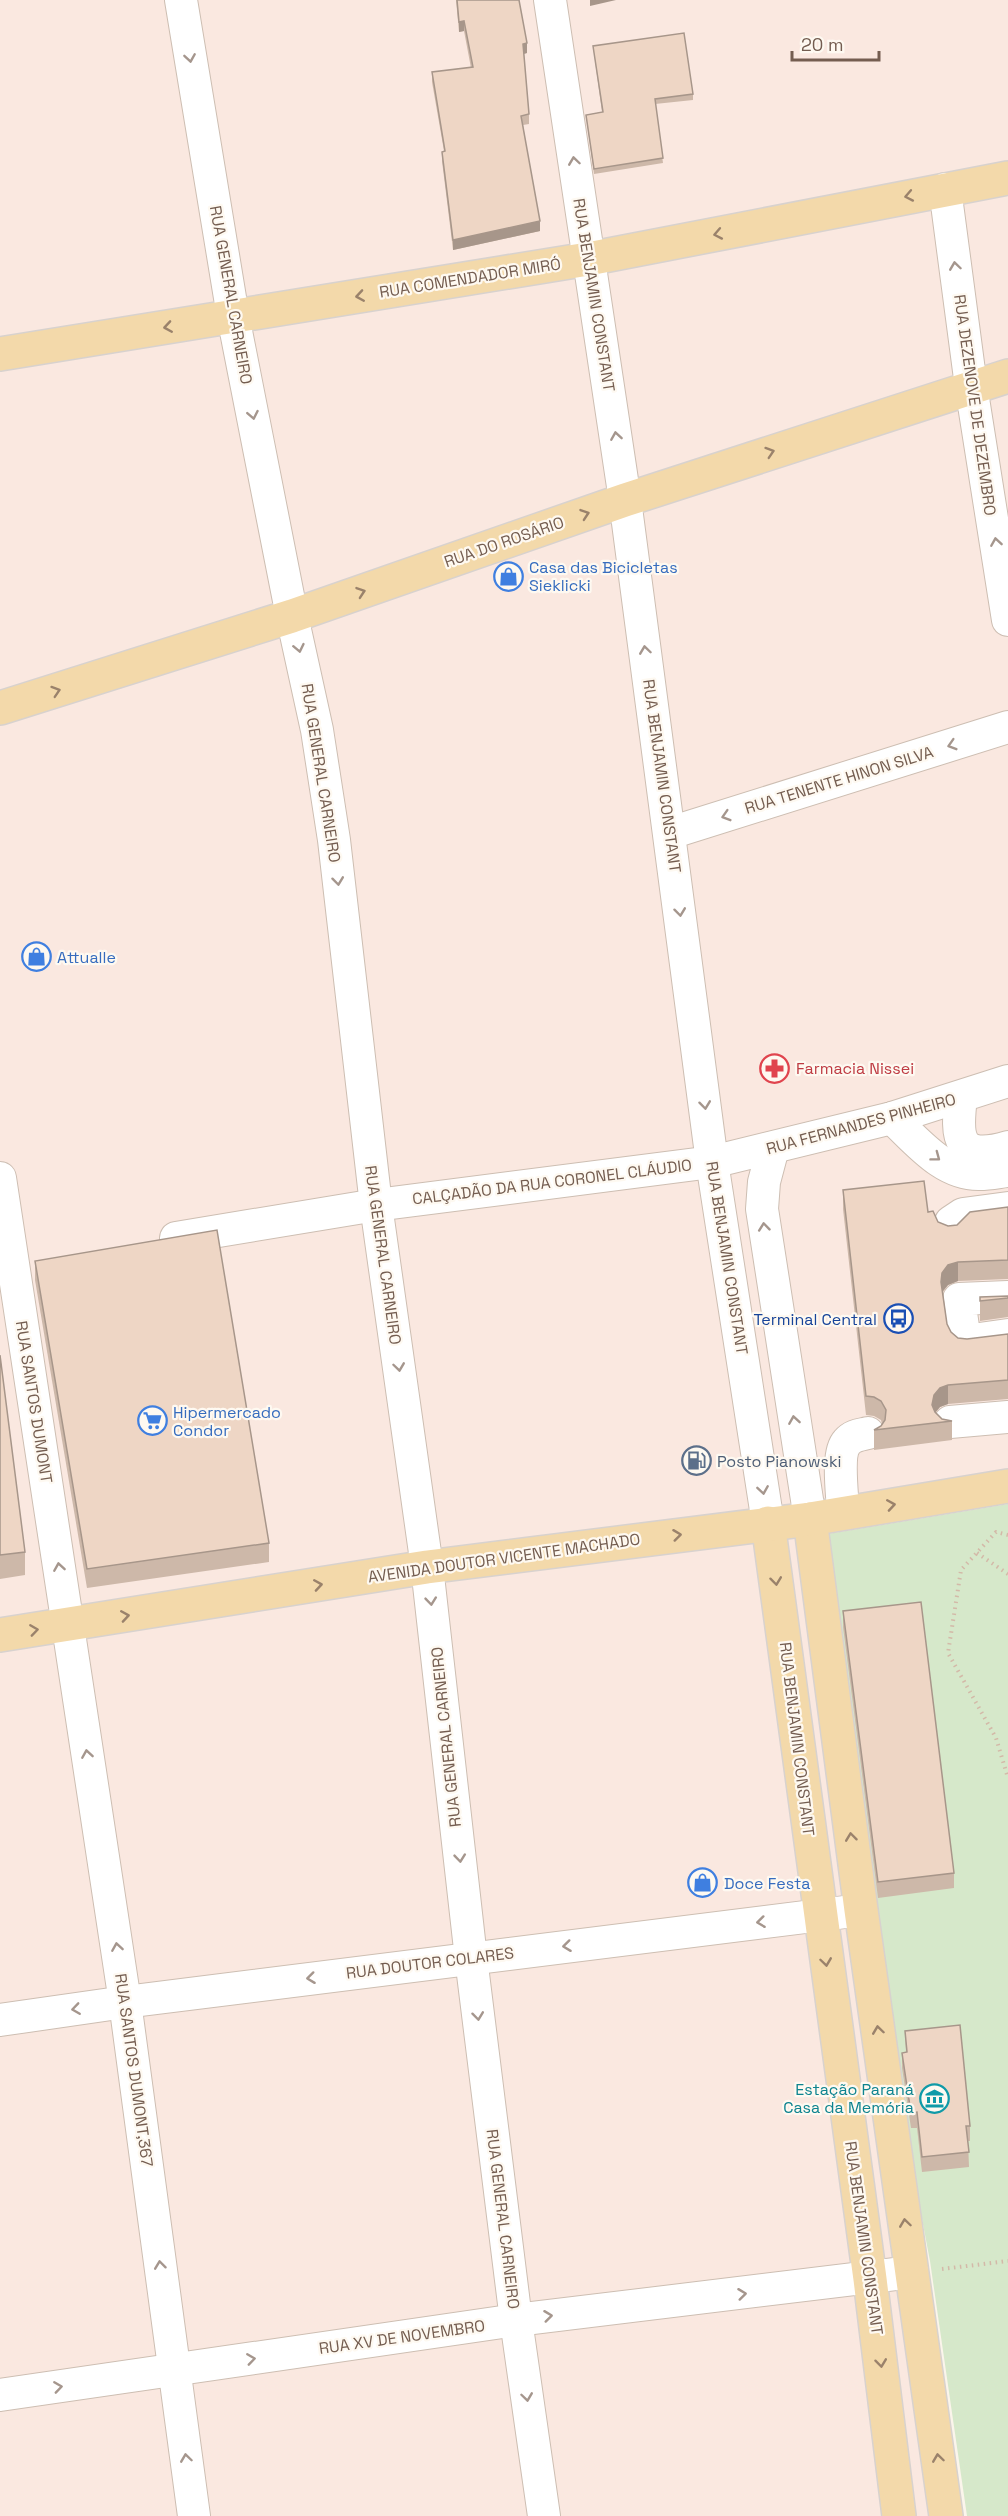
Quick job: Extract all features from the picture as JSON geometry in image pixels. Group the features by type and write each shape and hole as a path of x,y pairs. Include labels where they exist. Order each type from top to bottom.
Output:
{"main road":[{"name":"RUA COMENDADOR MIRÓ","path":"0,354 588,259 1008,178"},
{"name":"RUA DO ROSÁRIO","path":"0,708 292,616 625,500 971,386 1008,376"},
{"name":"AVENIDA DOUTOR VICENTE MACHADO","path":"0,1635 427,1567 810,1519 1008,1486"},
{"path":"810,1519 861,1910 946,2516"},
{"name":"RUA BENJAMIN CONSTANT","path":"768,1523 870,2279 899,2516"}],"street":[{"name":"RUA GENERAL CARNEIRO","path":"181,0 233,316 292,616 317,730 334,840 376,1205 427,1567 471,1958 516,2320 544,2516"},
{"name":"RUA BENJAMIN CONSTANT","path":"550,0 625,500 712,1162 768,1523"},
{"name":"RUA DEZENOVE DE DEZEMBRO","path":"945,189 971,386 1008,620"},
{"name":"RUA TENENTE HINON SILVA","path":"670,833 1008,727"},
{"name":"RUA FERNANDES PINHEIRO","path":"712,1162 892,1118 1008,1081"},
{"path":"961,1097 959,1139 968,1147 981,1151 1008,1147"},
{"path":"892,1118 937,1160 957,1170 979,1174 1008,1171"},
{"path":"773,1148 764,1182 763,1219 810,1519"},
{"name":"CALÇADÃO DA RUA CORONEL CLÁUDIO","path":"154,1242 376,1205 712,1162"},
{"name":"RUA SANTOS DUMONT","path":"0,1178 17,1265 68,1625"},
{"path":"950,1228 951,1222 963,1215 1008,1208"},
{"path":"1008,1297 959,1299 965,1341 1008,1335"},
{"path":"966,1418 1008,1417"},
{"path":"843,1513 841,1455 845,1443 854,1436 868,1433"},
{"name":"RUA SANTOS DUMONT,367","path":"68,1625 125,2002 194,2516"},
{"name":"RUA DOUTOR COLARES","path":"0,2020 125,2002 861,1910"},
{"name":"RUA XV DE NOVEMBRO","path":"0,2395 516,2320 870,2279 912,2272"}],"path":[{"path":"1008,1535 996,1532 961,1570 948,1653 996,1738 1008,1778"},
{"path":"976,1553 1008,1574"},
{"path":"912,2272 1008,2261"}],"shaded area":[{"path":"0,0 1008,0 1008,1496 816,1528 955,2516 0,2516"}],"green space":[{"path":"1008,1504 1008,2516 967,2516 930,2261 864,1913 827,1534"}],"building":[{"path":"457,0 519,0 527,43 523,44 529,114 521,116 540,221 453,240 442,152 445,151 432,72 473,67 464,21 459,22"},
{"path":"684,33 693,94 655,99 663,158 594,169 586,115 603,112 593,46"},
{"name":"Terminal Central","path":"924,1181 928,1212 933,1211 938,1222 948,1226 957,1225 970,1212 1008,1207 1008,1260 958,1262 948,1265 942,1273 941,1282 947,1324 958,1338 1008,1334 1008,1380 948,1385 940,1388 934,1395 932,1405 942,1419 952,1421 874,1430 885,1420 886,1410 881,1401 866,1396 843,1190"},
{"name":"Hipermercado Condor","path":"217,1230 269,1543 87,1569 35,1261"},
{"path":"1008,1296 1008,1298 980,1301 980,1297"},
{"path":"0,1355 25,1552 0,1555"},
{"path":"921,1602 954,1873 878,1882 843,1611"},
{"name":"Estação Paraná Casa da Memória","path":"960,2025 970,2126 966,2126 969,2152 922,2157 917,2112 911,2113 902,2053 907,2052 905,2031"}],"place":[{"name":"Casa das Bicicletas Sieklicki","path":"508,576"},
{"name":"Attualle","path":"36,957"},
{"name":"Farmacia Nissei","path":"775,1068"},
{"name":"Terminal Central","path":"898,1319"},
{"name":"Hipermercado Condor","path":"152,1421"},
{"name":"Posto Pianowski","path":"696,1461"},
{"name":"Doce Festa","path":"703,1883"},
{"name":"Estação Paraná Casa da Memória","path":"935,2098"}]}
